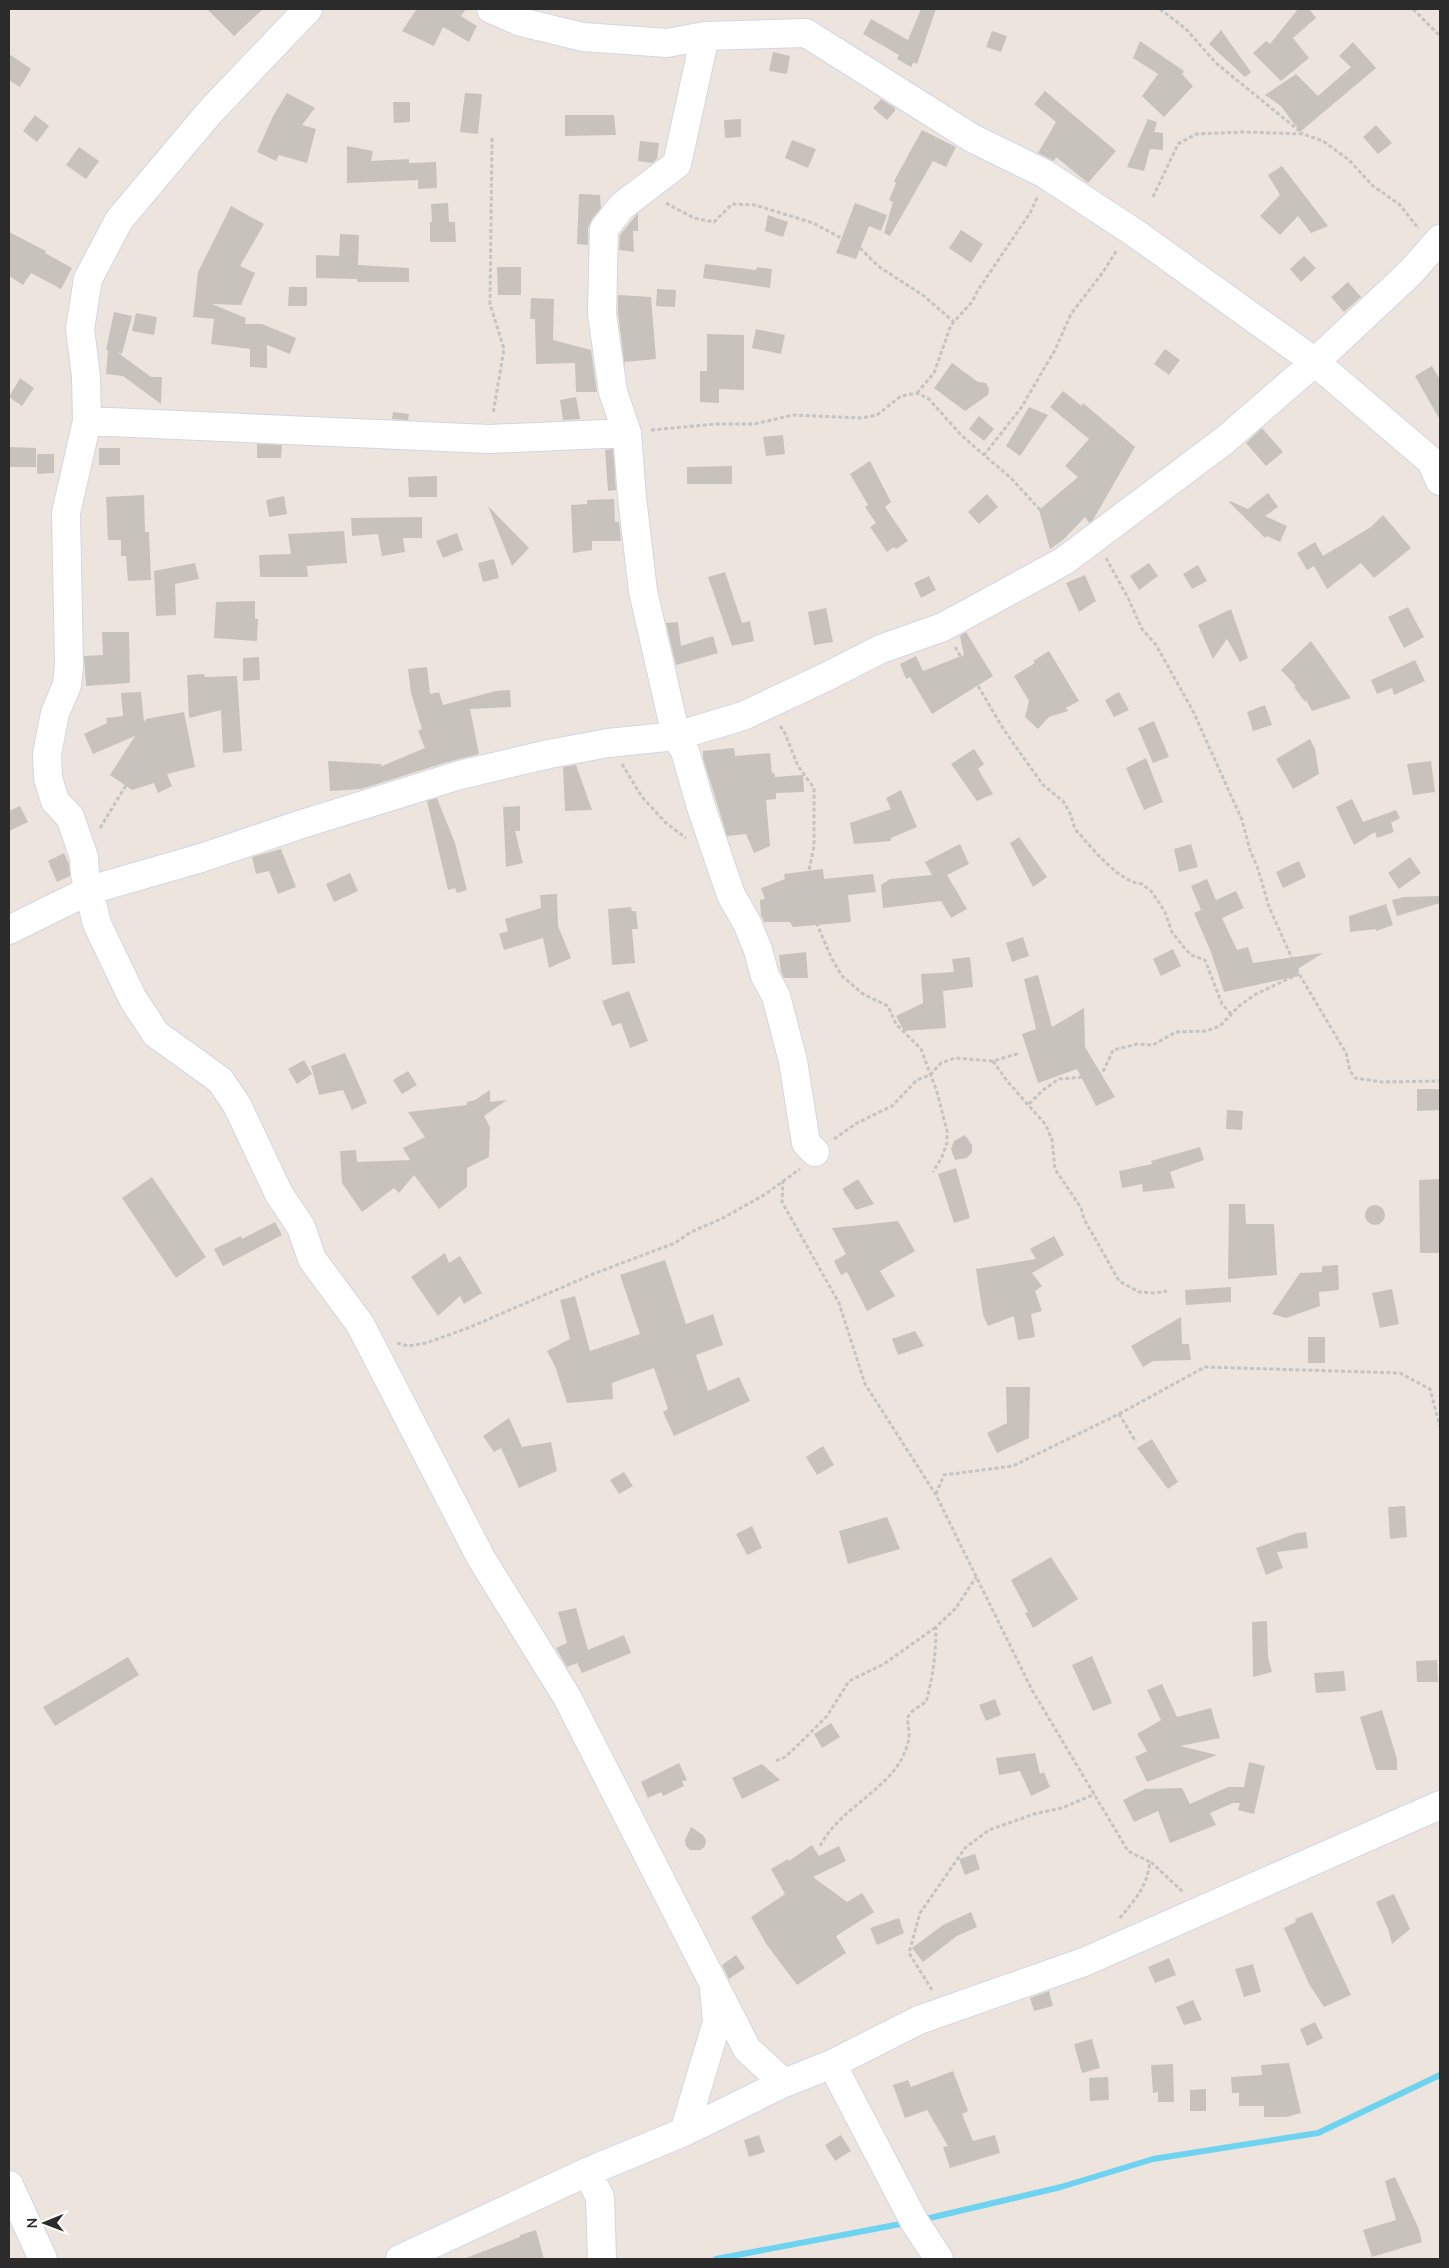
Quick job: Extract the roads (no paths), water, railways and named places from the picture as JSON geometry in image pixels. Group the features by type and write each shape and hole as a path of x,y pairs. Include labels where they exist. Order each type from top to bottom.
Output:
{"street":[{"path":"308,9 210,112 119,220 88,279 80,329 86,376 87,421 66,513 69,664 67,685 55,713 47,754 48,778 56,801 70,817 84,857 85,874 96,924 133,999 156,1034 220,1080 238,1105 279,1194 301,1227 312,1259 366,1334 481,1558 567,1697 747,2048 784,2083"},
{"path":"491,9 521,22 583,37 668,43 705,36 806,33 972,138 1045,174 1135,233 1315,362 1409,444 1432,461 1440,481"},
{"path":"705,36 677,164 622,206 604,229 602,314 612,392 627,433 632,497 643,590 676,736 685,751 731,895 747,923 758,950 765,976 776,996 793,1062 806,1143 815,1152"},
{"path":"9,930 90,890 201,858 302,824 460,775 549,754 608,743 676,736 743,716 881,649 943,627 1048,570 1225,440 1315,362 1410,273 1437,243"},
{"path":"87,421 489,439 627,433"},
{"path":"400,2259 587,2172 684,2132 784,2083 832,2064 919,2020 1084,1962 1440,1805"},
{"path":"684,2132 717,2022 714,1983"},
{"path":"832,2064 914,2221 939,2259"},
{"path":"587,2172 600,2197 602,2259"},
{"path":"9,2185 43,2259"}],"waterway":[{"path":"921,2220 1061,2187 1153,2159 1318,2133 1440,2075"},
{"path":"716,2259 906,2223"}]}
